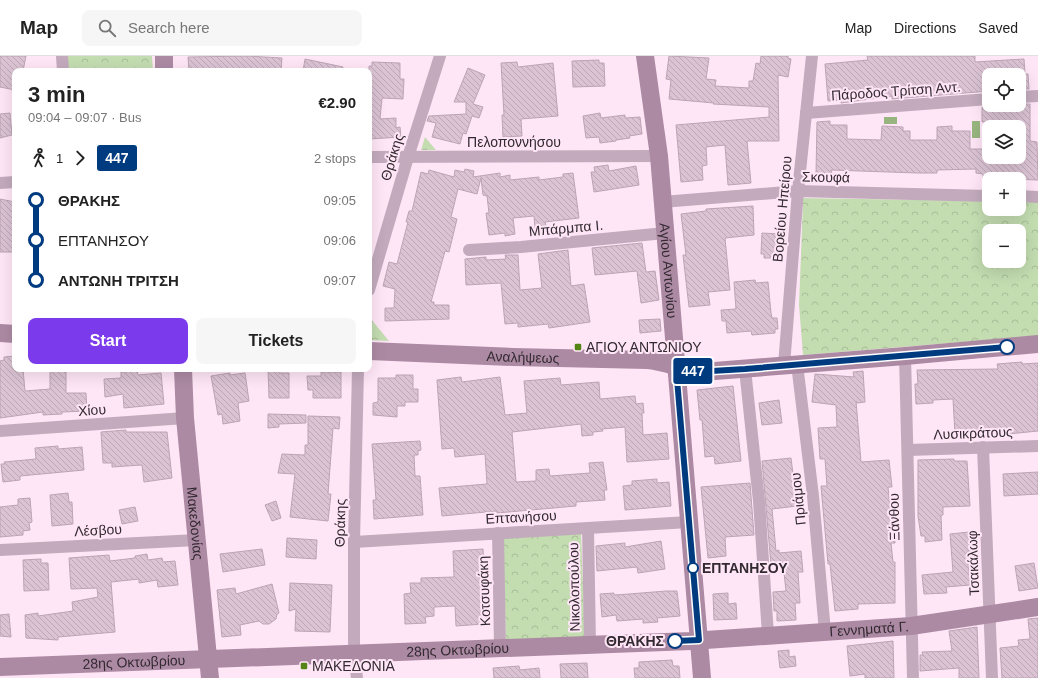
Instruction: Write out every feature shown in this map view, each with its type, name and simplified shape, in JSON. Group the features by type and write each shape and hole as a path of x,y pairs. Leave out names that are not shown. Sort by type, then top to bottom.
{"street":[{"path":"62,56 63,68"},
{"path":"164,56 164,68"},
{"name":"Θράκης","path":"372,280 408,157 440,56"},
{"name":"Αγίου Αντωνίου","path":"645,56 659,156 702,678"},
{"name":"Βορείου Ηπείρου","path":"791,364 798,191 812,56"},
{"path":"1026,97 1038,96"},
{"name":"Πάροδος Τρίτση Αντ.","path":"806,113 982,100"},
{"name":"Πελοποννήσου","path":"372,157 659,156"},
{"path":"0,183 12,182"},
{"name":"Σκουφά","path":"662,202 798,191 982,196"},
{"path":"1026,196 1038,197"},
{"name":"Μπάρμπα Ι.","path":"470,250 665,234"},
{"path":"0,333 12,334"},
{"name":"Αναλήψεως","path":"372,351 513,357 647,360 695,372 1038,344"},
{"name":"Ξάνθου","path":"905,356 913,678"},
{"name":"Πριάμου","path":"791,364 813,496 825,632"},
{"path":"745,369 759,502 768,635"},
{"name":"Μακεδονίας","path":"183,372 185,418 210,678"},
{"name":"Θράκης","path":"357,678 354,654 354,542 358,372"},
{"name":"Χίου","path":"0,431 185,418"},
{"name":"Λυσικράτους","path":"908,450 982,446 1038,446"},
{"name":"Τσακάλωφ","path":"982,446 990,593 989,614 992,678"},
{"name":"Επτανήσου","path":"354,542 689,522"},
{"name":"Νικολοπούλου","path":"588,528 590,644"},
{"name":"Κοτσυφάκη","path":"498,534 500,647"},
{"name":"Λέσβου","path":"0,550 197,540"},
{"name":"Γεννηματά Γ.","path":"699,640 911,626 1038,607"},
{"name":"28ης Οκτωβρίου","path":"0,666 699,640"}],"green space":[{"path":"67,56 152,56 153,68 68,68"},
{"path":"425,137 436,150 421,150"},
{"path":"798,198 982,201 982,216 1026,216 1026,202 1038,202 1038,336 803,355 799,305 803,203"},
{"path":"372,320 389,341 372,340"},
{"path":"581,533 585,638 506,640 503,538"}],"shaded area":[{"path":"884,117 897,117 897,124 884,124"},
{"path":"972,121 980,121 980,138 972,138"}],"building":[{"path":"0,56 26,56 24,68 12,68 12,89 0,87"},
{"path":"247,56 282,58 281,68 189,68 188,57"},
{"path":"669,56 709,58 706,79 716,80 715,86 749,88 749,81 753,81 756,63 760,64 761,56 788,56 788,58 791,59 788,77 778,75 779,141 747,141 751,183 728,185 725,145 706,147 707,165 702,166 703,180 681,182 676,125 769,117 769,107 713,104 714,103 669,99 671,80 666,79"},
{"path":"867,56 975,56 975,62 1024,59 1025,68 982,68 982,92 892,99 892,96 841,103 841,100 828,101 825,64 868,60"},
{"path":"305,59 343,67 343,68 304,68"},
{"path":"599,60 599,63 604,63 605,86 573,87 572,61"},
{"path":"372,62 400,63 400,79 404,79 403,99 382,98 380,119 396,118 396,128 400,127 401,137 372,139 372,68 369,68 369,66 372,66"},
{"path":"517,62 518,67 553,63 558,116 521,119 522,136 503,137 502,115 504,115 501,63"},
{"path":"468,68 485,75 473,104 483,107 479,118 472,116 466,134 463,133 460,144 432,137 436,123 427,121 429,116 466,114 466,102 454,102"},
{"path":"1026,74 1028,74 1029,89 1026,89"},
{"path":"1026,104 1030,104 1030,141 1037,142 1038,180 1026,180 1026,172 982,172 982,174 976,173 976,169 937,170 937,173 831,170 832,174 816,174 817,122 830,121 830,125 847,125 847,139 881,140 882,126 903,127 903,131 910,131 910,140 937,140 937,127 952,126 952,131 970,131 970,149 982,149 982,164 1026,164 1026,120 982,120 982,112 1026,112"},
{"path":"10,113 12,135 0,138 0,114"},
{"path":"600,113 601,118 625,115 625,118 640,117 642,134 629,136 630,138 616,141 600,143 599,137 586,138 583,116"},
{"path":"608,165 609,171 636,166 639,185 594,192 591,172 595,172 594,167"},
{"path":"465,169 474,171 473,177 500,173 500,177 510,175 510,180 539,177 539,180 563,177 563,174 573,173 579,218 545,222 546,226 535,228 534,216 513,218 515,234 505,236 505,233 489,235 486,213 489,213 487,196 483,195 481,178 477,194 458,189 451,217 457,219 449,252 445,251 431,302 434,302 434,305 449,305 449,319 385,321 385,308 394,308 395,289 383,286 389,262 397,264 408,222 406,222 409,211 412,211 421,172 428,174 429,170 454,177 455,170 464,172"},
{"path":"0,199 12,201 12,252 0,252"},
{"path":"753,206 754,235 725,238 730,290 708,292 710,305 689,307 683,255 686,255 681,214 706,211 706,209"},
{"path":"762,233 780,234 779,252 775,252 774,258 764,258 764,254 761,254"},
{"path":"642,243 646,272 655,271 659,300 641,303 637,271 595,275 592,248"},
{"path":"568,250 571,286 584,284 590,322 549,328 548,324 518,327 518,323 505,324 501,283 466,285 465,259 486,257 486,260 506,259 505,255 518,255 520,290 542,288 538,254"},
{"path":"755,280 756,283 768,282 772,318 777,318 778,329 775,329 775,333 752,335 751,331 727,333 726,321 722,321 721,310 736,309 734,282"},
{"path":"660,319 661,331 640,333 639,320"},
{"path":"12,356 12,372 23,372 25,391 50,389 50,372 66,372 66,393 86,393 87,411 62,412 62,414 43,415 43,412 0,418 0,361 4,360 4,357"},
{"path":"1022,362 1022,364 1038,363 1038,431 1008,434 1008,432 955,434 953,399 933,400 933,403 916,404 915,384 918,384 917,370 998,369 997,364"},
{"path":"863,371 865,402 857,403 856,401 861,462 889,460 892,487 888,487 890,507 893,506 894,519 895,543 891,543 893,562 895,562 895,603 858,604 858,609 835,611 830,564 828,564 821,486 827,486 825,459 820,459 818,428 837,427 836,405 812,402 815,374 854,377 853,372"},
{"path":"121,372 137,372 138,375 161,373 164,404 124,408 123,394 105,397 104,379 121,378"},
{"path":"268,372 289,373 289,398 269,398"},
{"path":"321,372 341,372 341,398 313,398 313,390 308,390 307,376 321,376"},
{"path":"230,373 230,375 245,373 249,401 238,403 240,421 223,424 222,414 218,415 211,376"},
{"path":"396,375 413,375 413,389 418,389 418,402 405,402 405,406 397,406 397,417 373,415 373,403 378,402 378,378 396,378"},
{"path":"461,377 462,382 500,377 505,415 527,413 524,381 560,378 561,385 599,382 600,399 635,396 636,404 643,403 643,435 667,433 669,459 627,462 625,427 602,429 603,431 593,432 593,435 582,436 581,424 512,432 516,482 536,481 536,470 549,469 550,476 590,473 589,463 603,462 607,490 604,490 605,500 576,502 576,506 442,516 439,488 487,484 485,454 455,457 454,448 442,449 437,380"},
{"path":"733,386 741,461 715,464 714,456 705,457 702,420 700,420 697,390"},
{"path":"779,400 782,423 762,425 759,403"},
{"path":"268,414 306,415 306,423 279,424 279,427 268,428"},
{"path":"308,416 340,417 339,429 333,428 328,494 331,494 328,521 290,517 295,474 278,473 282,454 305,455 305,445 308,445"},
{"path":"126,430 126,432 167,432 172,478 144,482 142,465 112,467 112,463 103,463 101,432"},
{"path":"420,441 421,450 418,451 418,455 414,455 415,476 420,476 423,515 374,519 373,500 376,500 372,444"},
{"path":"58,446 58,449 82,447 84,470 20,476 20,480 3,482 1,464 5,464 4,462 36,459 35,448"},
{"path":"791,458 797,506 772,509 776,551 779,550 779,553 801,551 803,572 798,572 800,603 795,603 796,620 777,621 777,611 774,611 773,592 786,591 783,564 771,565 762,461"},
{"path":"954,459 954,461 967,461 970,506 943,507 943,515 941,515 942,540 925,542 925,536 921,536 918,516 918,460"},
{"path":"1038,472 1038,494 1004,496 1003,474"},
{"path":"657,479 657,483 669,482 671,506 625,510 623,486 632,485 632,481"},
{"path":"750,483 754,535 725,537 726,556 708,558 701,487"},
{"path":"68,493 69,502 72,502 73,524 52,526 50,495"},
{"path":"30,498 32,522 29,523 30,530 23,531 23,535 0,537 0,507 18,505 18,499"},
{"path":"276,501 281,518 272,521 265,505"},
{"path":"135,507 138,521 122,524 119,510"},
{"path":"969,532 971,552 967,552 970,585 946,587 947,593 924,594 922,575 953,572 950,534"},
{"path":"287,538 317,540 316,559 286,557"},
{"path":"661,541 665,569 638,573 637,567 597,571 596,546 625,543 625,547"},
{"path":"262,549 265,565 223,572 220,554"},
{"path":"483,549 485,586 488,585 490,610 482,611 483,624 456,626 455,606 434,607 434,616 425,617 426,623 405,624 404,594 411,593 410,583 421,583 421,578 454,577 453,551"},
{"path":"147,554 148,560 162,558 163,562 175,561 178,585 158,587 157,580 139,583 139,579 111,582 115,632 58,637 58,640 26,638 25,615 38,613 38,616 73,611 72,602 98,597 97,588 71,589 69,558 109,555 110,561 135,558 135,556"},
{"path":"41,559 41,563 48,563 49,590 24,591 23,560"},
{"path":"1034,563 1038,588 1019,591 1015,566"},
{"path":"290,583 332,585 330,632 295,631 296,609 289,611"},
{"path":"272,584 279,613 277,614 276,619 269,624 263,624 259,621 240,625 241,635 222,637 217,590 235,588 236,594"},
{"path":"677,591 680,616 657,618 658,622 643,623 643,619 617,621 616,615 602,617 600,594 614,593 614,595"},
{"path":"728,593 728,604 736,603 737,619 714,620 713,594"},
{"path":"9,614 11,637 0,636 0,615"},
{"path":"1038,618 1038,678 1002,678 1000,648 1019,646 1018,640 1030,639 1028,619"},
{"path":"977,627 979,678 959,678 959,668 920,671 920,655 923,655 922,652 952,651 949,631"},
{"path":"893,641 894,678 865,678 865,674 850,676 847,646"},
{"path":"789,650 789,657 795,656 796,666 780,668 778,651"},
{"path":"672,660 673,666 679,666 680,678 635,678 634,668 639,668 639,662"},
{"path":"587,663 588,678 561,678 560,664"},
{"path":"519,666 520,670 539,668 540,678 494,678 493,668"}],"bus line":[{"name":"447","path":"675,641 699,640 676,367 695,372 702,372 1007,347"}],"place":[{"name":"ΑΓΙΟΥ ΑΝΤΩΝΙΟΥ","path":"578,347"},
{"name":"ΕΠΤΑΝΗΣΟΥ","path":"693,568"},
{"name":"ΘΡΑΚΗΣ","path":"675,641"},
{"name":"ΜΑΚΕΔΟΝΙΑ","path":"304,666"}]}
